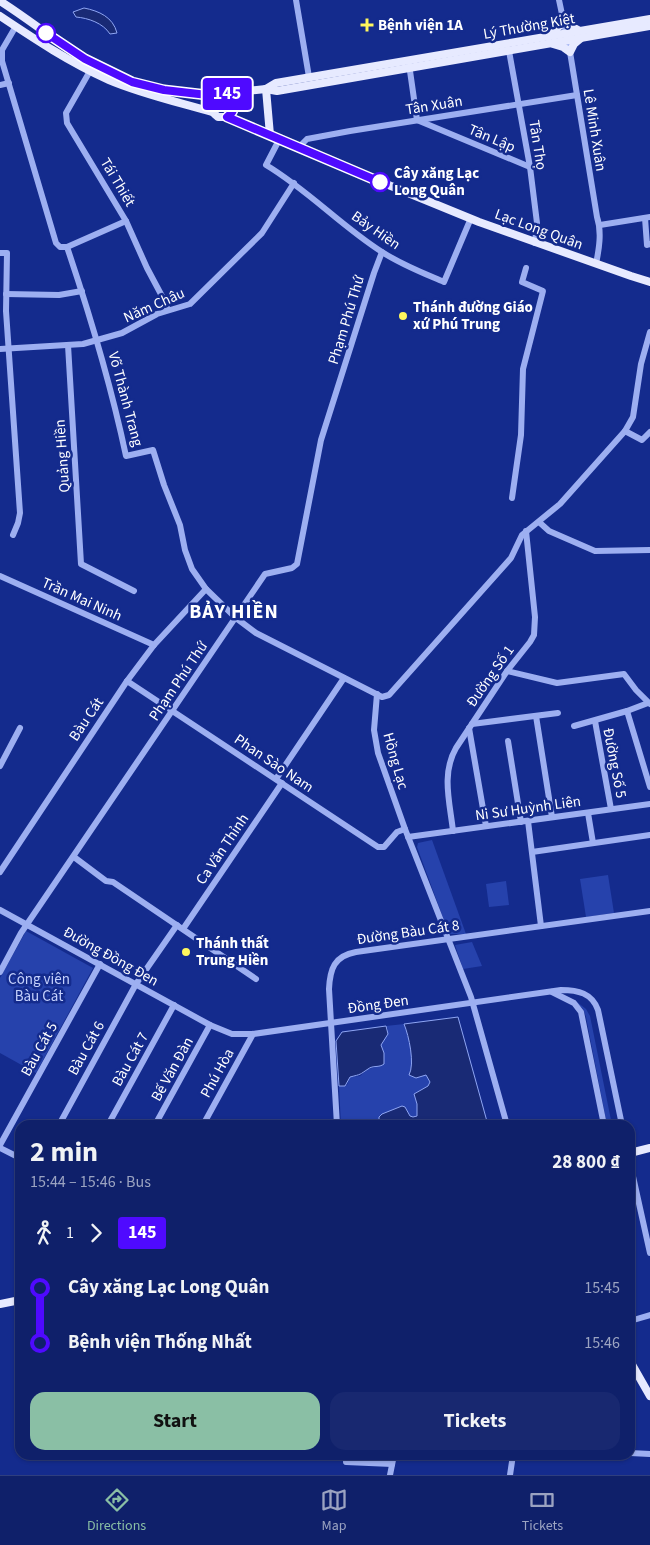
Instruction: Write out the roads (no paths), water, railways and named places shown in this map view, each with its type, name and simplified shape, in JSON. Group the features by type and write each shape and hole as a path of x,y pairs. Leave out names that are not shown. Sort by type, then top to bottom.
{"main road":[{"path":"0,16 44,46 90,71 130,88 212,112 218,117 227,117 235,106 233,100 226,94 216,96 164,90 132,82 76,53 2,2"},
{"name":"Lý Thường Kiệt","path":"580,35 650,19"},
{"path":"563,22 580,35 570,52 551,40 563,22"},
{"name":"Lý Thường Kiệt","path":"226,94 266,89 277,91 409,64 567,37 650,26"},
{"name":"Lý Thường Kiệt","path":"266,89 276,83 309,77 509,51 551,40"},
{"path":"266,89 270,135"},
{"path":"212,112 211,105 216,96"},
{"name":"Lạc Long Quân","path":"227,117 298,148 535,243 650,282"},
{"path":"635,1152 650,1148"},
{"path":"0,1304 15,1301"},
{"path":"635,1370 650,1396"}],"street":[{"path":"296,0 309,77"},
{"name":"Lê Minh Xuân","path":"559,0 570,52 597,217 600,225 596,264"},
{"name":"Võ Thành Trang","path":"16,26 1,53 2,61 56,243 60,247 67,246 82,291 112,393 126,456 153,450 164,485 180,525 185,550 192,569 206,589 236,618 265,638 377,694"},
{"name":"Tân Thọ","path":"509,51 530,167 537,223 535,243"},
{"path":"409,64 418,120"},
{"name":"Tái Thiết","path":"90,71 66,113 66,120 126,221 168,310"},
{"path":"0,85 9,83"},
{"name":"Tân Xuân","path":"298,148 306,139 577,96"},
{"name":"Tân Lập","path":"418,120 530,167"},
{"name":"Bảy Hiền","path":"279,140 266,165 294,183 382,252 412,269 444,282 471,218"},
{"name":"Năm Châu","path":"0,349 68,345 97,340 122,333 168,310 186,306 194,301 259,236 294,183"},
{"path":"600,225 647,217 647,245 650,244"},
{"path":"67,246 126,221"},
{"name":"Phạm Phú Thứ","path":"0,972 21,933 265,574 292,568 298,562 322,440 382,252"},
{"path":"0,253 7,253 6,294 20,513 13,534"},
{"path":"512,498 521,435 523,369 543,291 522,282 526,268"},
{"path":"6,294 59,295 82,291"},
{"path":"377,694 384,697 389,695 510,559 519,540 526,531 560,504 625,431 632,417 641,364 650,332"},
{"name":"Quảng Hiền","path":"68,345 81,564 134,591"},
{"path":"625,431 642,440 650,432"},
{"path":"538,522 549,531 595,552 650,550"},
{"name":"Đường Số 1","path":"453,831 447,783 448,768 454,751 507,671 530,642 535,630 526,531"},
{"name":"Trần Mai Ninh","path":"0,576 154,645"},
{"name":"Bàu Cát","path":"0,872 127,680 154,645 206,589"},
{"path":"507,671 557,683 624,674 649,704 574,726"},
{"name":"Ca Văn Thỉnh","path":"136,984 180,927 279,781 344,678"},
{"name":"Phan Sào Nam","path":"127,680 378,847 384,847 398,832 405,828"},
{"name":"Hồng Lạc","path":"377,694 374,721 376,742 383,767 408,837 473,1003 506,1120"},
{"path":"627,711 650,788"},
{"path":"486,826 471,726 558,713"},
{"path":"536,716 552,817"},
{"name":"Đường Số 5","path":"595,721 611,809"},
{"path":"0,766 20,728"},
{"path":"508,741 532,852 541,926"},
{"name":"Ni Sư Huỳnh Liên","path":"408,837 650,804"},
{"path":"588,812 593,843"},
{"path":"532,852 650,835"},
{"path":"74,857 106,881 113,882 256,979"},
{"name":"Đường Đồng Đen","path":"0,910 210,1024"},
{"name":"Đường Bàu Cát 8","path":"337,1120 329,981 334,966 340,958 353,952 650,911"},
{"name":"Bàu Cát 5","path":"0,1147 100,964"},
{"name":"Bàu Cát 6","path":"62,1120 136,984"},
{"name":"Đồng Đen","path":"210,1024 232,1034 254,1034 551,992 569,990 580,992 587,995 595,1003 621,1120"},
{"path":"551,992 574,1003 582,1014 603,1120"},
{"name":"Bàu Cát 7","path":"111,1120 174,1004"},
{"name":"Bế Văn Đàn","path":"158,1120 210,1024"},
{"name":"Phú Hòa","path":"206,1120 254,1034"},
{"path":"0,1147 15,1155"},
{"path":"635,1186 650,1253"},
{"path":"635,1320 650,1315"},
{"path":"635,1453 650,1454"},
{"path":"390,1475 393,1460"},
{"path":"510,1475 512,1460"},
{"path":"346,1462 392,1464"}],"place":[{"name":"Bệnh viện 1A","path":"367,25"},
{"name":"Cây xăng Lạc Long Quân","path":"380,182"},
{"name":"Thánh đường Giáo xứ Phú Trung","path":"403,316"},
{"name":"Thánh thất Trung Hiền","path":"186,952"}],"district":[{"name":"BẢY HIỀN","path":"234,611"}],"park label":[{"name":"Công viên Bàu Cát","path":"39,988"}]}
